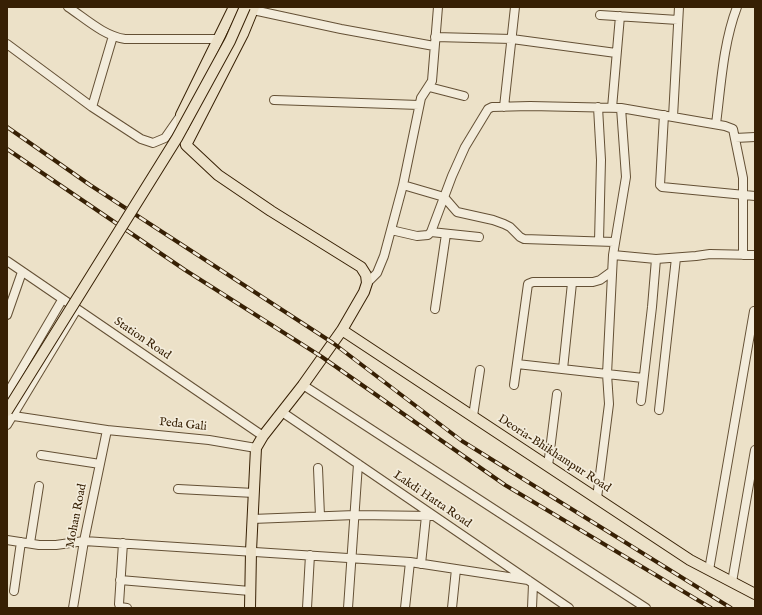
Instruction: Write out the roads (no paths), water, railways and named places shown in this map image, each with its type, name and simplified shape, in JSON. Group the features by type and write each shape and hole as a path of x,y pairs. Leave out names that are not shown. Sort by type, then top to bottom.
{"main road":[{"path":"234,7 181,115 186,145 218,175 270,211 361,267 366,275 367,283 364,292 342,330 303,385 263,436 256,448 252,519 250,608"},
{"path":"186,145 243,34 251,8"},
{"path":"9,414 180,132 230,41 251,8"},
{"name":"Deoria-Bhikhampur Road","path":"342,330 690,560 755,594"}],"street":[{"path":"68,7 113,36 126,39 218,40"},
{"path":"367,283 380,266 403,185 423,94 432,81 438,7"},
{"path":"504,107 515,7"},
{"path":"673,117 679,7"},
{"path":"716,124 723,66 733,18 737,7"},
{"path":"251,8 341,30 434,46"},
{"path":"600,15 678,20"},
{"path":"612,108 620,16"},
{"path":"92,107 113,36"},
{"path":"435,37 512,39 616,53"},
{"path":"7,44 92,107 141,139 153,143 165,138 181,115"},
{"path":"429,87 464,96"},
{"path":"274,100 420,105"},
{"path":"391,230 417,236 428,235 431,232 452,176 465,147 485,112 492,107 530,106 621,108 716,124 733,129 744,178 743,256"},
{"path":"598,107 601,160 599,241"},
{"path":"597,498 609,404 607,374 611,272 614,242 626,177 621,108"},
{"path":"664,115 660,185 662,187 755,196"},
{"path":"736,138 755,138"},
{"path":"403,185 444,197 458,212 504,224 524,239 614,242"},
{"path":"431,232 479,238"},
{"path":"435,310 446,234"},
{"path":"613,255 656,259 710,254 743,256 755,255"},
{"path":"658,410 676,258"},
{"path":"641,401 656,259"},
{"name":"Station Road","path":"7,261 263,436"},
{"path":"7,315 22,272"},
{"path":"514,385 528,284 533,282 593,282 600,280 611,272"},
{"path":"563,369 572,283"},
{"path":"7,394 62,300"},
{"path":"7,425 9,414 77,310"},
{"path":"709,570 754,311"},
{"path":"516,364 643,378"},
{"path":"472,416 480,370"},
{"path":"303,385 646,608"},
{"path":"548,466 557,394"},
{"name":"Lakdi Hatta Road","path":"282,412 430,516 569,608"},
{"name":"Peda Gali","path":"9,414 107,430 209,440 256,448"},
{"name":"Mohan Road","path":"73,608 84,541 107,430"},
{"path":"732,582 755,450"},
{"path":"41,455 100,464"},
{"path":"348,608 353,558 358,464"},
{"path":"318,468 320,516"},
{"path":"30,543 38,486"},
{"path":"178,489 254,493"},
{"path":"252,519 355,515 430,516 421,564"},
{"path":"7,540 56,545 84,541 410,562 531,582 532,608"},
{"path":"14,591 21,542"},
{"path":"123,544 119,604 120,607 127,608"},
{"path":"307,608 310,555"},
{"path":"405,608 410,562"},
{"path":"452,608 456,569"},
{"path":"120,580 250,591"}],"railway":[{"path":"7,127 90,185 333,343 462,441 731,608"},
{"path":"7,149 185,270 322,357 505,485 711,608"}]}
